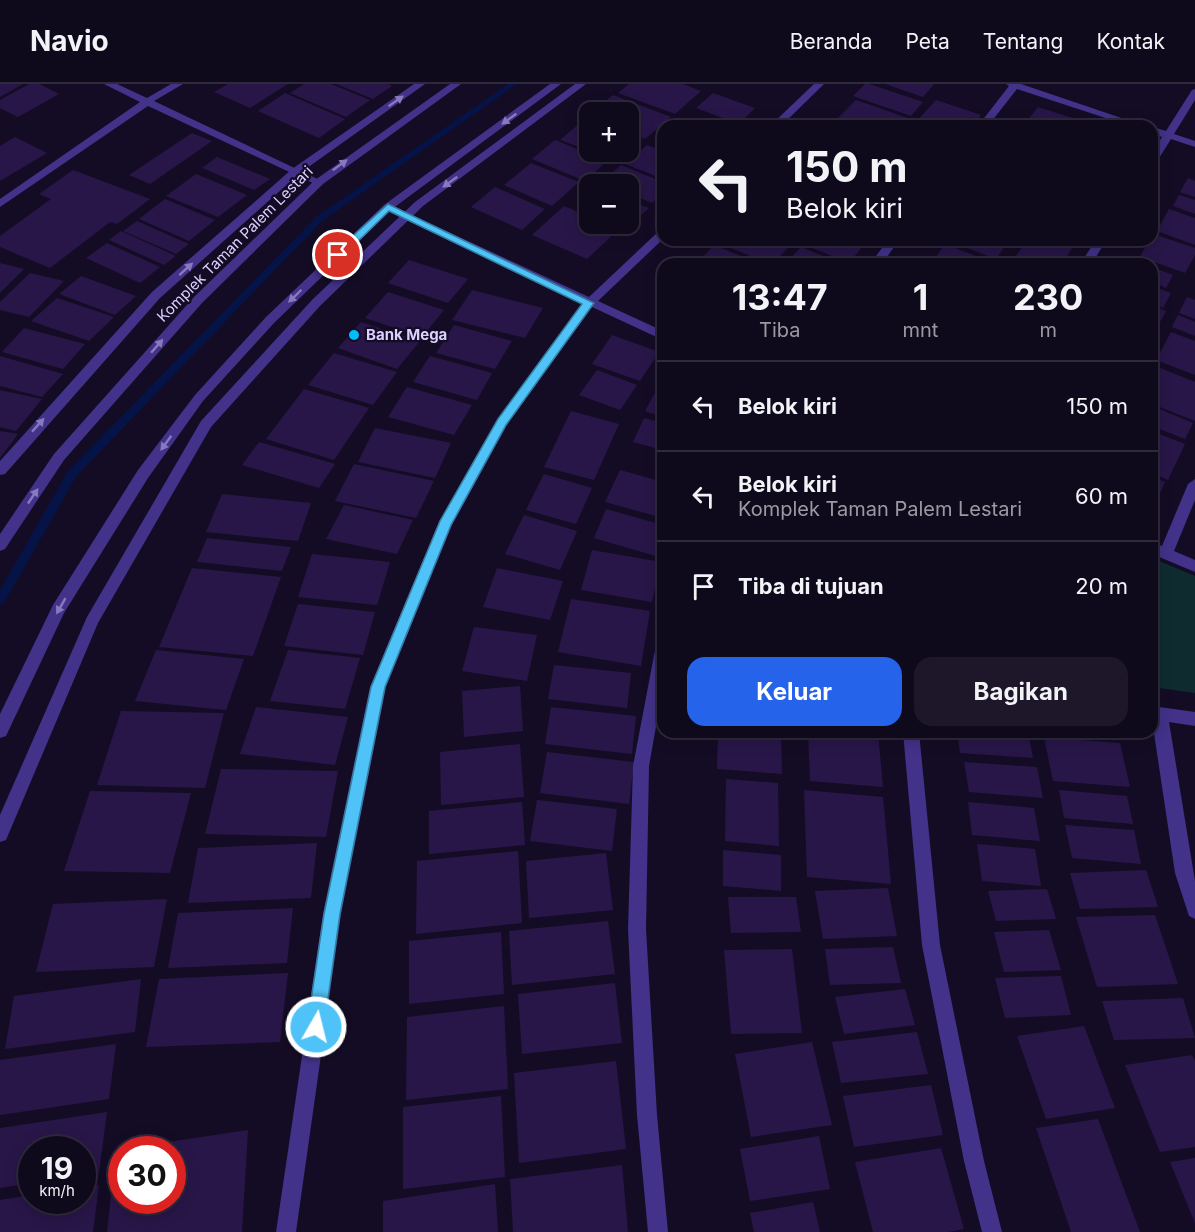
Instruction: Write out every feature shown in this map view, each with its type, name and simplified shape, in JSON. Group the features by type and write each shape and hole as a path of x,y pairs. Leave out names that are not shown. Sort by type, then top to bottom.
{"street":[{"path":"109,84 319,182"},
{"path":"0,204 148,101 178,84"},
{"path":"0,470 156,296 296,171 420,84"},
{"name":"Komplek Taman Palem Lestari","path":"0,545 67,448 198,300 319,182 456,84"},
{"path":"0,731 58,609 143,474 199,398 270,320 388,207 556,84"},
{"path":"0,834 92,621 206,424 316,303 419,204 581,84"},
{"path":"781,120 819,84"},
{"path":"987,120 1013,85 1121,120"},
{"path":"1158,151 1195,92"},
{"path":"1158,132 1195,144"},
{"path":"388,207 657,333"},
{"path":"286,1232 332,914 378,687 445,524 502,422 589,303 657,239"},
{"path":"1166,554 1195,484"},
{"path":"1158,551 1195,566"},
{"path":"657,678 641,766 637,929 647,1115 657,1232"},
{"path":"1158,714 1195,719"},
{"path":"1158,725 1184,873 1195,910"},
{"path":"912,738 931,945 974,1161 992,1232"}],"green space":[{"path":"1158,561 1195,576 1195,693 1158,688"}],"building":[{"path":"0,84 23,84 0,97"},
{"path":"29,84 39,84 59,94 18,117 0,108 0,100"},
{"path":"228,84 288,84 250,108 214,92"},
{"path":"304,84 331,84 370,100 346,117 290,93"},
{"path":"336,84 388,84 392,86 373,99"},
{"path":"629,84 683,84 701,91 675,114 618,93"},
{"path":"865,84 923,102 911,116 853,96"},
{"path":"885,84 934,84 923,97"},
{"path":"285,93 345,119 319,138 258,111"},
{"path":"713,93 755,108 743,120 728,120 696,108"},
{"path":"613,95 631,102 604,102"},
{"path":"856,100 908,118 906,120 844,120 838,118"},
{"path":"936,100 981,115 977,120 918,120"},
{"path":"639,105 671,117 667,120 657,120 657,129 645,139 639,137"},
{"path":"1038,107 1079,120 1028,120"},
{"path":"579,124 579,147 560,140"},
{"path":"192,133 212,141 150,184 129,175"},
{"path":"15,137 47,153 0,181 0,146"},
{"path":"555,140 579,150 579,162 606,162 593,174 579,174 579,179 532,159"},
{"path":"647,145 657,149 657,177 625,164 639,162 639,152"},
{"path":"217,157 270,179 254,190 202,168"},
{"path":"531,163 579,182 552,206 504,185"},
{"path":"621,165 657,180 657,198 652,203 639,198 639,174 611,174"},
{"path":"73,170 150,199 117,224 110,222 50,268 0,247 0,236 51,199 39,194"},
{"path":"196,174 247,195 218,217 166,196"},
{"path":"1188,178 1195,181 1195,197 1180,192"},
{"path":"495,187 545,209 522,230 471,207"},
{"path":"1179,195 1195,200 1195,214 1173,206"},
{"path":"165,199 215,220 189,241 139,219"},
{"path":"639,204 649,208 639,217"},
{"path":"564,206 579,212 579,234 614,234 587,259 532,235"},
{"path":"1169,209 1195,218 1195,245 1158,231"},
{"path":"137,221 189,244 176,254 123,231"},
{"path":"121,231 176,256 164,265 109,240"},
{"path":"1158,236 1195,248 1195,255 1185,273 1158,263 1158,258 1140,257 1146,246 1158,246"},
{"path":"107,243 160,267 140,283 86,258"},
{"path":"713,246 716,246 746,258 702,258"},
{"path":"726,246 789,246 778,258 755,258"},
{"path":"807,246 862,247 853,258 837,258"},
{"path":"944,246 950,246 981,258 935,258"},
{"path":"962,246 1005,246 997,258"},
{"path":"1023,246 1073,246 1066,258 1014,258"},
{"path":"801,247 828,258 791,258"},
{"path":"409,260 468,279 448,303 388,283"},
{"path":"0,263 24,269 0,293"},
{"path":"1158,269 1173,275 1166,288 1158,285"},
{"path":"30,273 64,281 29,317 0,310 0,302"},
{"path":"81,276 136,296 115,315 59,294"},
{"path":"1158,288 1171,293 1163,308 1158,306"},
{"path":"472,290 543,308 525,338 452,320"},
{"path":"388,292 444,310 422,337 365,318"},
{"path":"1187,297 1195,300 1195,319 1179,313"},
{"path":"57,298 114,317 89,341 31,321"},
{"path":"1158,308 1166,311 1158,324"},
{"path":"1178,315 1195,322 1195,336 1172,327"},
{"path":"361,322 420,341 397,369 338,348"},
{"path":"454,325 512,341 495,369 436,353"},
{"path":"24,328 85,344 63,369 2,352"},
{"path":"1171,332 1195,341 1195,375 1158,361 1158,356"},
{"path":"612,335 657,351 657,355 640,381 592,364"},
{"path":"334,353 397,372 373,405 308,385"},
{"path":"0,356 63,374 42,397 0,386"},
{"path":"430,356 492,373 477,400 413,382"},
{"path":"1158,367 1195,382 1195,421 1158,406"},
{"path":"597,370 637,385 620,410 579,395"},
{"path":"407,387 472,405 454,435 388,417"},
{"path":"304,389 369,408 334,460 266,439"},
{"path":"657,389 657,415 645,411"},
{"path":"0,390 42,399 16,431 0,427"},
{"path":"1158,408 1193,423 1185,439 1158,428"},
{"path":"571,411 619,424 594,480 544,467"},
{"path":"644,418 657,421 657,448 633,442"},
{"path":"375,428 451,443 435,478 358,462"},
{"path":"0,431 18,434 0,458"},
{"path":"1158,433 1185,444 1168,480 1158,476"},
{"path":"259,442 335,464 319,488 242,465"},
{"path":"354,464 434,481 416,518 335,501"},
{"path":"620,470 657,480 657,516 605,502"},
{"path":"544,474 592,488 576,524 526,510"},
{"path":"1158,479 1165,482 1158,498"},
{"path":"222,494 311,503 298,541 206,532"},
{"path":"344,505 413,520 397,554 326,539"},
{"path":"606,509 657,523 657,556 594,538"},
{"path":"524,515 577,531 560,570 505,554"},
{"path":"207,538 291,547 282,571 197,562"},
{"path":"592,550 657,561 657,580 652,602 581,590"},
{"path":"312,554 390,562 377,605 298,597"},
{"path":"192,568 281,577 253,656 159,647"},
{"path":"497,568 563,581 550,620 483,607"},
{"path":"571,599 650,611 641,666 558,652"},
{"path":"298,604 375,612 363,655 284,646"},
{"path":"474,627 537,635 527,681 462,671"},
{"path":"156,650 244,659 226,710 135,701"},
{"path":"288,650 360,658 345,709 270,701"},
{"path":"554,665 631,673 627,708 548,699"},
{"path":"520,686 523,731 464,737 462,691"},
{"path":"256,707 348,717 335,765 240,754"},
{"path":"551,707 636,716 632,754 545,744"},
{"path":"121,711 224,713 205,788 97,785"},
{"path":"718,738 781,738 782,774 717,769"},
{"path":"808,738 879,738 883,787 810,781"},
{"path":"958,738 1029,738 1033,758 960,753"},
{"path":"1044,738 1120,743 1130,787 1053,781"},
{"path":"520,744 524,797 441,805 440,752"},
{"path":"547,752 634,762 629,804 540,793"},
{"path":"964,762 1037,767 1043,798 969,792"},
{"path":"221,769 338,771 326,837 205,834"},
{"path":"726,779 778,783 779,846 725,841"},
{"path":"804,790 883,797 891,884 807,877"},
{"path":"1059,790 1127,796 1133,824 1064,818"},
{"path":"90,791 191,793 170,873 64,871"},
{"path":"537,800 617,809 612,851 530,841"},
{"path":"522,802 525,845 429,854 429,811"},
{"path":"968,802 1034,808 1040,841 972,835"},
{"path":"1065,825 1134,830 1141,864 1072,858"},
{"path":"317,843 311,898 188,903 198,848"},
{"path":"977,844 1035,849 1041,886 982,881"},
{"path":"723,850 781,855 781,891 723,886"},
{"path":"518,851 522,923 416,934 417,861"},
{"path":"606,853 613,910 529,918 526,861"},
{"path":"1146,870 1158,907 1080,909 1070,873"},
{"path":"888,888 897,936 823,939 815,891"},
{"path":"1047,889 1056,919 996,921 988,891"},
{"path":"728,897 796,897 801,932 731,933"},
{"path":"167,899 154,967 36,972 53,904"},
{"path":"293,908 287,963 168,968 178,913"},
{"path":"1155,915 1178,984 1097,987 1076,917"},
{"path":"608,921 615,974 512,985 509,931"},
{"path":"1049,930 1061,970 1004,972 994,932"},
{"path":"501,932 504,994 409,1004 409,941"},
{"path":"893,947 901,983 830,985 825,949"},
{"path":"792,949 802,1033 731,1034 724,950"},
{"path":"288,973 280,1042 146,1047 159,979"},
{"path":"1061,976 1071,1015 1005,1018 995,978"},
{"path":"141,979 135,1032 5,1049 14,996"},
{"path":"615,983 622,1043 522,1054 518,994"},
{"path":"905,989 915,1025 844,1034 835,997"},
{"path":"1183,998 1195,1038 1114,1040 1102,1001"},
{"path":"504,1006 508,1089 406,1100 407,1017"},
{"path":"1084,1026 1115,1108 1046,1119 1017,1036"},
{"path":"917,1032 928,1074 841,1083 832,1042"},
{"path":"812,1042 832,1125 751,1137 735,1054"},
{"path":"116,1044 109,1099 0,1115 0,1060"},
{"path":"1192,1055 1195,1061 1195,1147 1160,1152 1125,1065"},
{"path":"616,1061 626,1149 519,1163 514,1073"},
{"path":"931,1085 943,1135 854,1147 843,1096"},
{"path":"501,1096 505,1177 403,1189 403,1107"},
{"path":"107,1112 99,1173 96,1173 96,1136 18,1136 18,1185 0,1188 0,1128"},
{"path":"1098,1119 1140,1232 1071,1232 1036,1128"},
{"path":"248,1130 242,1232 107,1232 109,1214 186,1214 186,1139"},
{"path":"819,1136 830,1189 750,1201 740,1149"},
{"path":"941,1148 964,1229 948,1232 873,1232 855,1162"},
{"path":"1195,1158 1195,1223 1170,1162"},
{"path":"622,1165 628,1232 513,1232 510,1179"},
{"path":"495,1184 498,1232 383,1232 383,1201"},
{"path":"96,1185 99,1185 96,1208"},
{"path":"18,1197 18,1214 95,1214 93,1232 0,1232 0,1200"},
{"path":"813,1202 820,1232 754,1232 750,1213"}],"waterway":[{"path":"0,600 72,474 319,219 513,84"}],"place":[{"name":"Bank Mega","path":"354,335"}],"route":[{"path":"316,1027 332,914 378,687 445,524 502,422 589,303 388,207 338,255"}]}
